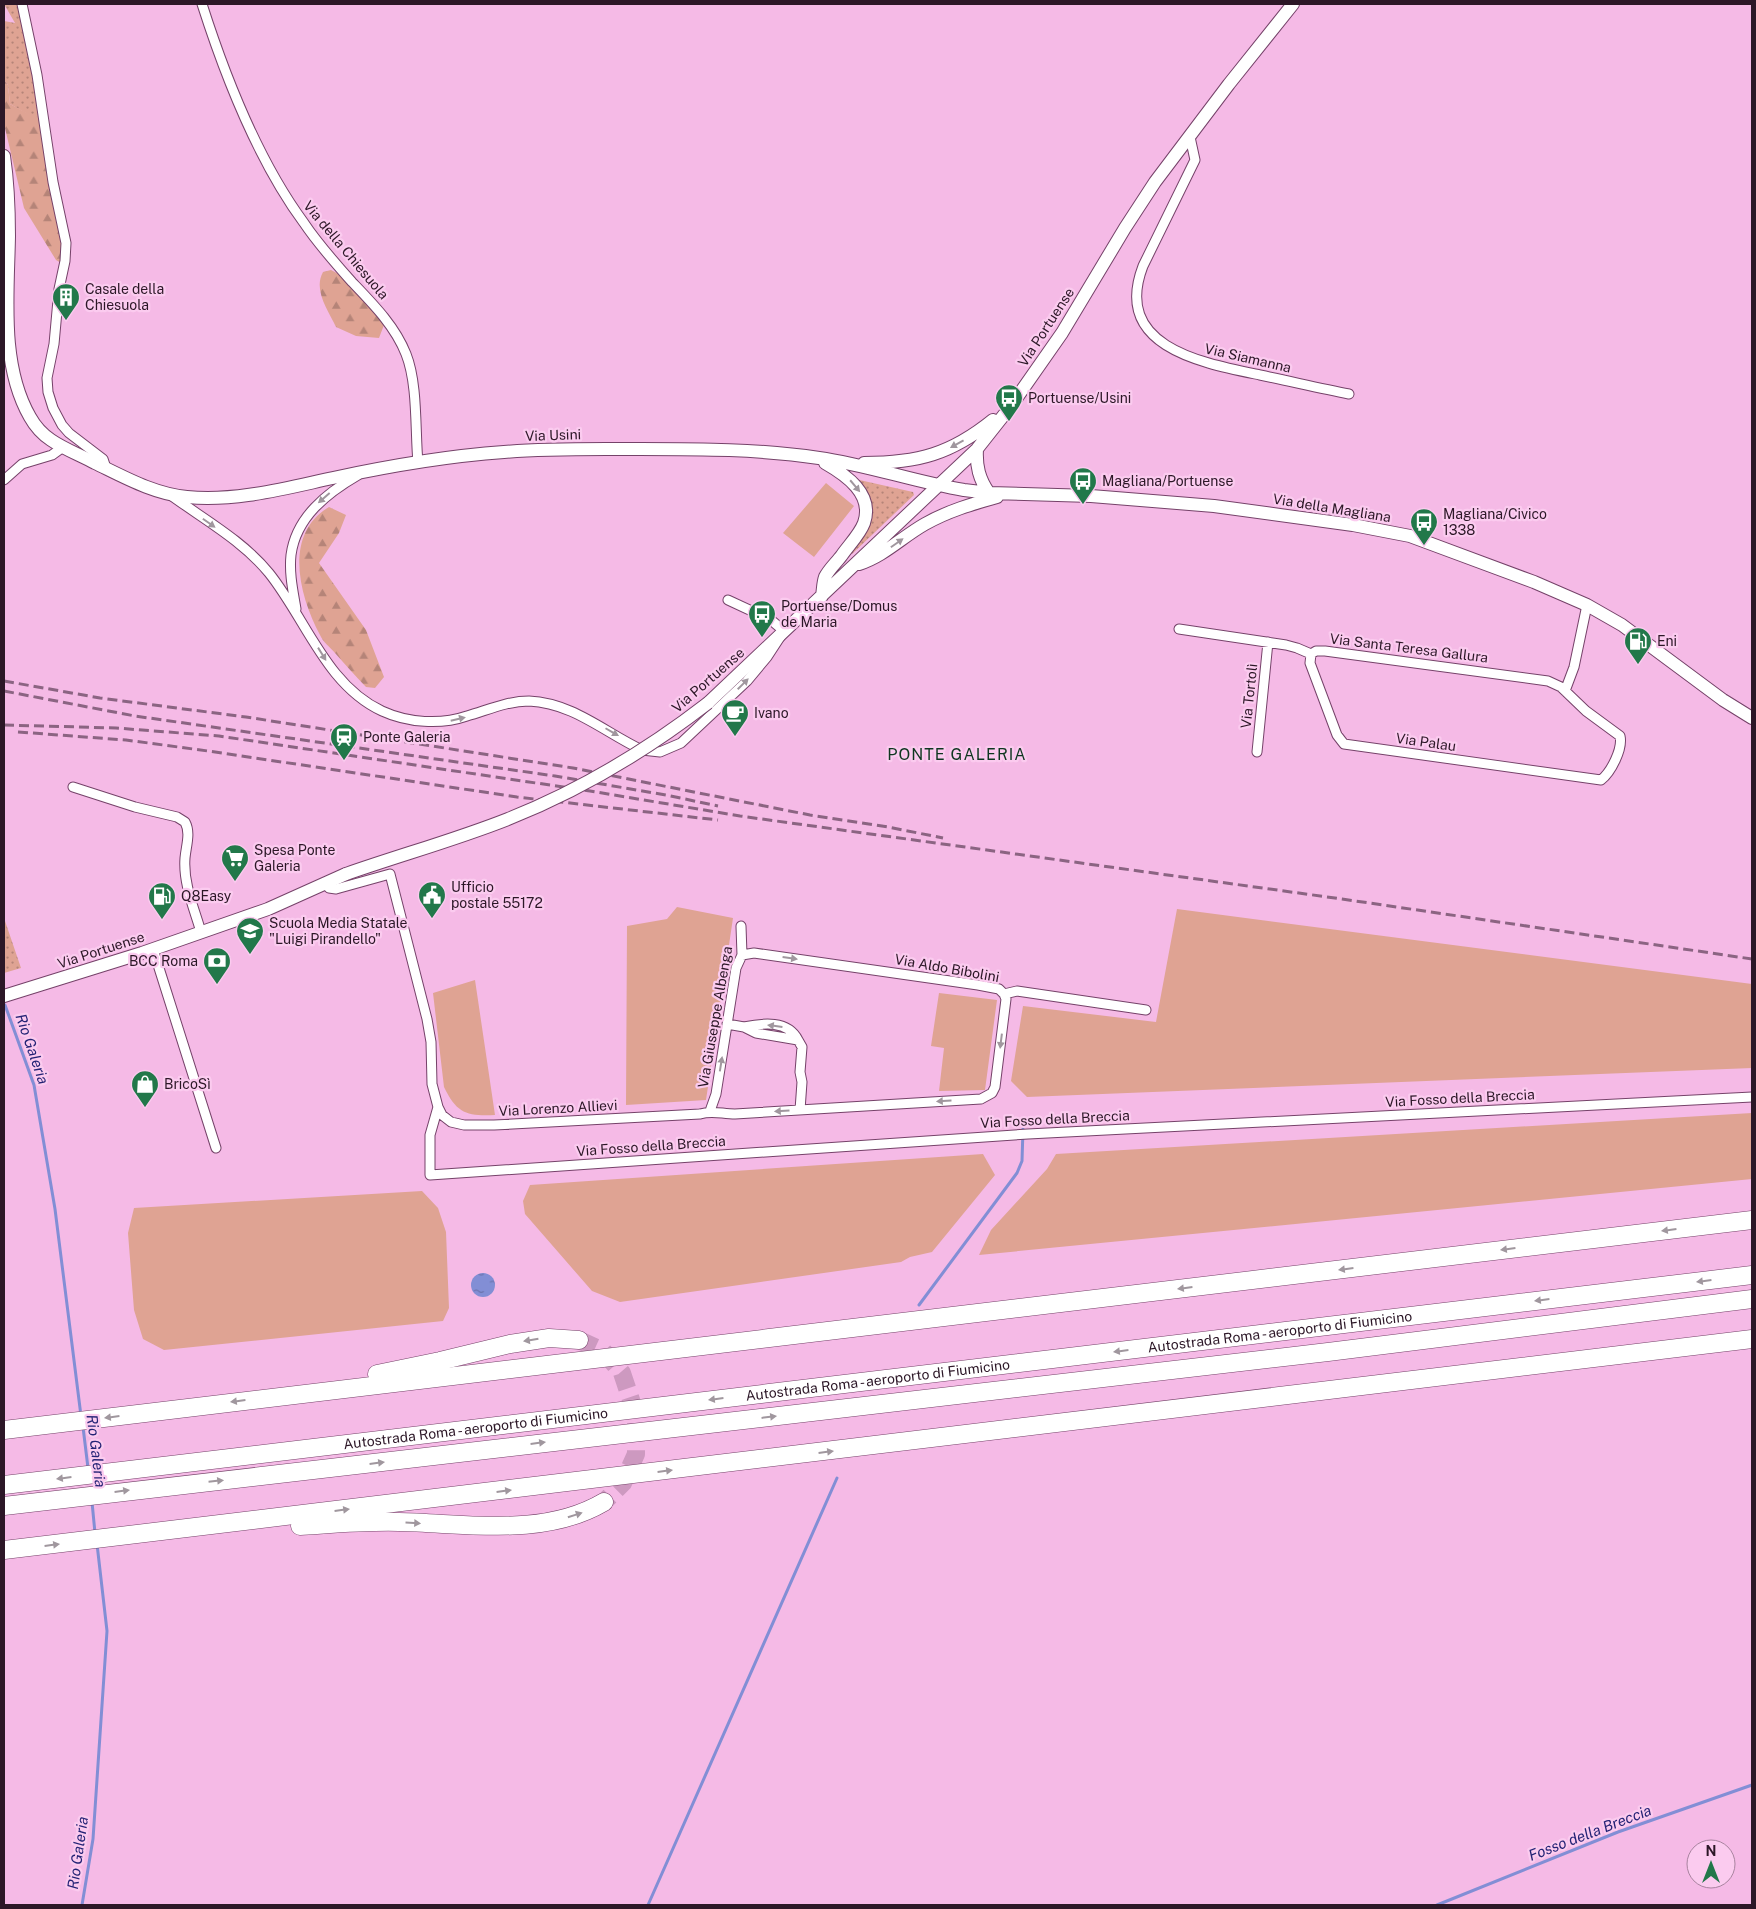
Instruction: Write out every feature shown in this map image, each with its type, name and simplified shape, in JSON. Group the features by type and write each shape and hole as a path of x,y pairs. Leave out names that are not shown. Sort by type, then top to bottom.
{"highway":[{"path":"4,1430 1752,1220"},
{"name":"Autostrada Roma - aeroporto di Fiumicino","path":"4,1485 1752,1275"},
{"name":"Autostrada Roma - aeroporto di Fiumicino","path":"4,1506 1328,1352 1752,1299"},
{"path":"287,1395 304,1386 440,1361 510,1344 549,1338 579,1340"},
{"path":"4,1550 1752,1339"},
{"path":"172,1530 398,1522 468,1526 519,1525 568,1518 590,1510 604,1502"}],"main road":[{"name":"Via Portuense","path":"4,996 153,949 282,904 346,874 465,835 554,799 645,749 708,703 977,449 1011,406 1062,333 1150,190 1229,84 1293,4"},
{"name":"Via Usini","path":"4,156 9,195 7,329 12,373 22,403 32,421 43,433 63,447 135,482 169,495 204,498 231,497 418,463 482,454 562,449 732,449 816,458 939,486 1008,494"},
{"path":"844,463 890,462 937,454 978,432 1011,406"},
{"path":"977,449 976,460 979,475 989,493"},
{"path":"816,458 841,472 853,482 862,494 866,513 864,523 859,532 825,577 822,596"},
{"path":"854,566 874,559 924,524 965,505 1008,494"},
{"name":"Via della Magliana","path":"1008,494 1091,496 1199,504 1385,530 1433,544 1534,582 1587,605 1622,625 1723,700 1752,718"}],"street":[{"path":"22,4 37,75 53,182 66,243 65,261 59,289 54,344 47,378 48,392 53,408 62,424 75,438 103,458 106,468"},
{"name":"Via della Chiesuola","path":"202,4 224,68 274,177 304,224 380,313 403,347 409,362 413,383 418,463"},
{"name":"Via Siamanna","path":"1190,137 1195,160 1138,282 1137,305 1144,324 1154,336 1168,347 1201,362 1349,394"},
{"path":"4,480 22,464 52,455 63,447"},
{"path":"296,612 290,562 293,546 299,531 309,513 324,498 364,472"},
{"path":"169,495 252,554 269,573 342,682 361,699 393,715 412,720 443,721 466,717 512,702 548,703 573,711 637,747 654,752 666,751 681,743 747,680 784,631 771,620 728,600"},
{"path":"1565,691 1574,667 1587,605"},
{"name":"Via Santa Teresa Gallura","path":"1179,629 1293,646 1311,654 1316,651 1325,651 1542,679 1554,683 1565,691 1586,711 1620,736"},
{"name":"Via Tortolì","path":"1257,752 1268,642"},
{"name":"Via Palau","path":"1311,654 1310,663 1337,735 1344,744 1601,780 1610,769 1620,746 1620,736"},
{"path":"73,787 135,807 177,817 185,822 188,833 185,872 189,894 201,932"},
{"path":"326,884 329,888 336,889 390,874 427,1018 431,1042 432,1084 438,1107"},
{"name":"Via Giuseppe Albenga","path":"710,1111 716,1094 736,968 742,955 741,926"},
{"path":"153,949 216,1148"},
{"name":"Via Aldo Bibolini","path":"742,955 754,953 978,984 999,989 1004,994 1017,991 1146,1010"},
{"name":"Via Lorenzo Allievi","path":"438,1107 442,1115 451,1122 479,1125 700,1114 710,1111 725,1114 981,1099 992,1094 995,1087 1006,999 1004,994"},
{"path":"727,1024 744,1027 756,1033 798,1040 802,1047 800,1110"},
{"name":"Via Fosso della Breccia","path":"438,1107 430,1134 430,1175 1017,1134 1752,1097"}],"green space":[{"path":"4,4 19,4 40,111 36,119 10,104 8,85 4,80 4,21 15,23"},
{"path":"4,80 8,85 10,104 36,118 40,111 64,254 61,263 56,260 24,208 4,124"},
{"path":"331,270 339,274 362,293 375,309 384,325 379,338 356,336 336,327 323,300 320,286 323,272"},
{"path":"855,479 913,492 914,495 852,554 850,553 867,518 871,504 867,492"},
{"path":"826,483 854,506 814,557 783,533"},
{"path":"329,507 346,515 339,533 319,563 366,630 384,677 375,688 366,687 323,640 312,619 301,584 300,549 305,533 315,519"},
{"path":"677,907 733,918 706,1100 626,1105 627,926 667,919"},
{"path":"1177,909 1752,984 1752,1068 1027,1097 1011,1081 1023,1006 1156,1022"},
{"path":"4,918 21,968 4,973"},
{"path":"475,980 495,1115 477,1115 464,1112 454,1103 444,1087 433,993"},
{"path":"939,993 997,1000 985,1090 939,1091 944,1048 931,1046"},
{"path":"1752,1113 1752,1179 979,1255 991,1230 1047,1169 1056,1154"},
{"path":"983,1154 995,1175 932,1252 910,1257 901,1262 620,1302 592,1291 525,1214 523,1201 530,1185"},
{"path":"422,1191 438,1208 446,1232 449,1308 443,1321 164,1350 143,1339 134,1310 128,1233 134,1208"}],"water":[{"path":"483,1273 492,1276 495,1285 492,1294 483,1297 474,1294 471,1285 474,1276"}],"waterway":[{"name":"Rio Galeria","path":"5,1005 34,1085 55,1209 81,1416"},
{"path":"919,1305 1017,1173 1022,1161 1023,1129"},
{"name":"Rio Galeria","path":"83,1427 88,1468"},
{"path":"648,1905 837,1478"},
{"name":"Rio Galeria","path":"92,1502 95,1533"},
{"name":"Rio Galeria","path":"82,1905 93,1839 107,1631 97,1544"},
{"name":"Fosso della Breccia","path":"1437,1905 1618,1832 1752,1785"}],"tunnel":[{"path":"579,1340 603,1351 622,1373 636,1415 636,1454 623,1483 604,1502"}],"railway":[{"path":"4,681 100,698 246,717 573,768 810,815 943,838"},
{"path":"4,691 135,716 555,776 718,806"},
{"path":"4,725 116,728 219,736 590,791 740,816 1342,899 1752,959"},
{"path":"18,732 126,740 517,797 718,820"}],"place":[{"name":"Casale della Chiesuola","path":"66,321"},
{"name":"Portuense/Usini","path":"1009,422"},
{"name":"Magliana/Portuense","path":"1083,505"},
{"name":"Magliana/Civico 1338","path":"1424,546"},
{"name":"Portuense/Domus de Maria","path":"762,638"},
{"name":"Eni","path":"1638,665"},
{"name":"Ivano","path":"735,737"},
{"name":"Ponte Galeria","path":"344,761"},
{"name":"Spesa Ponte Galeria","path":"235,882"},
{"name":"Ufficio postale 55172","path":"432,919"},
{"name":"Q8Easy","path":"162,920"},
{"name":"Scuola Media Statale \"Luigi Pirandello\"","path":"250,955"},
{"name":"BCC Roma","path":"217,985"},
{"name":"BricoSì","path":"145,1108"}],"district":[{"name":"PONTE GALERIA","path":"957,754"}]}
